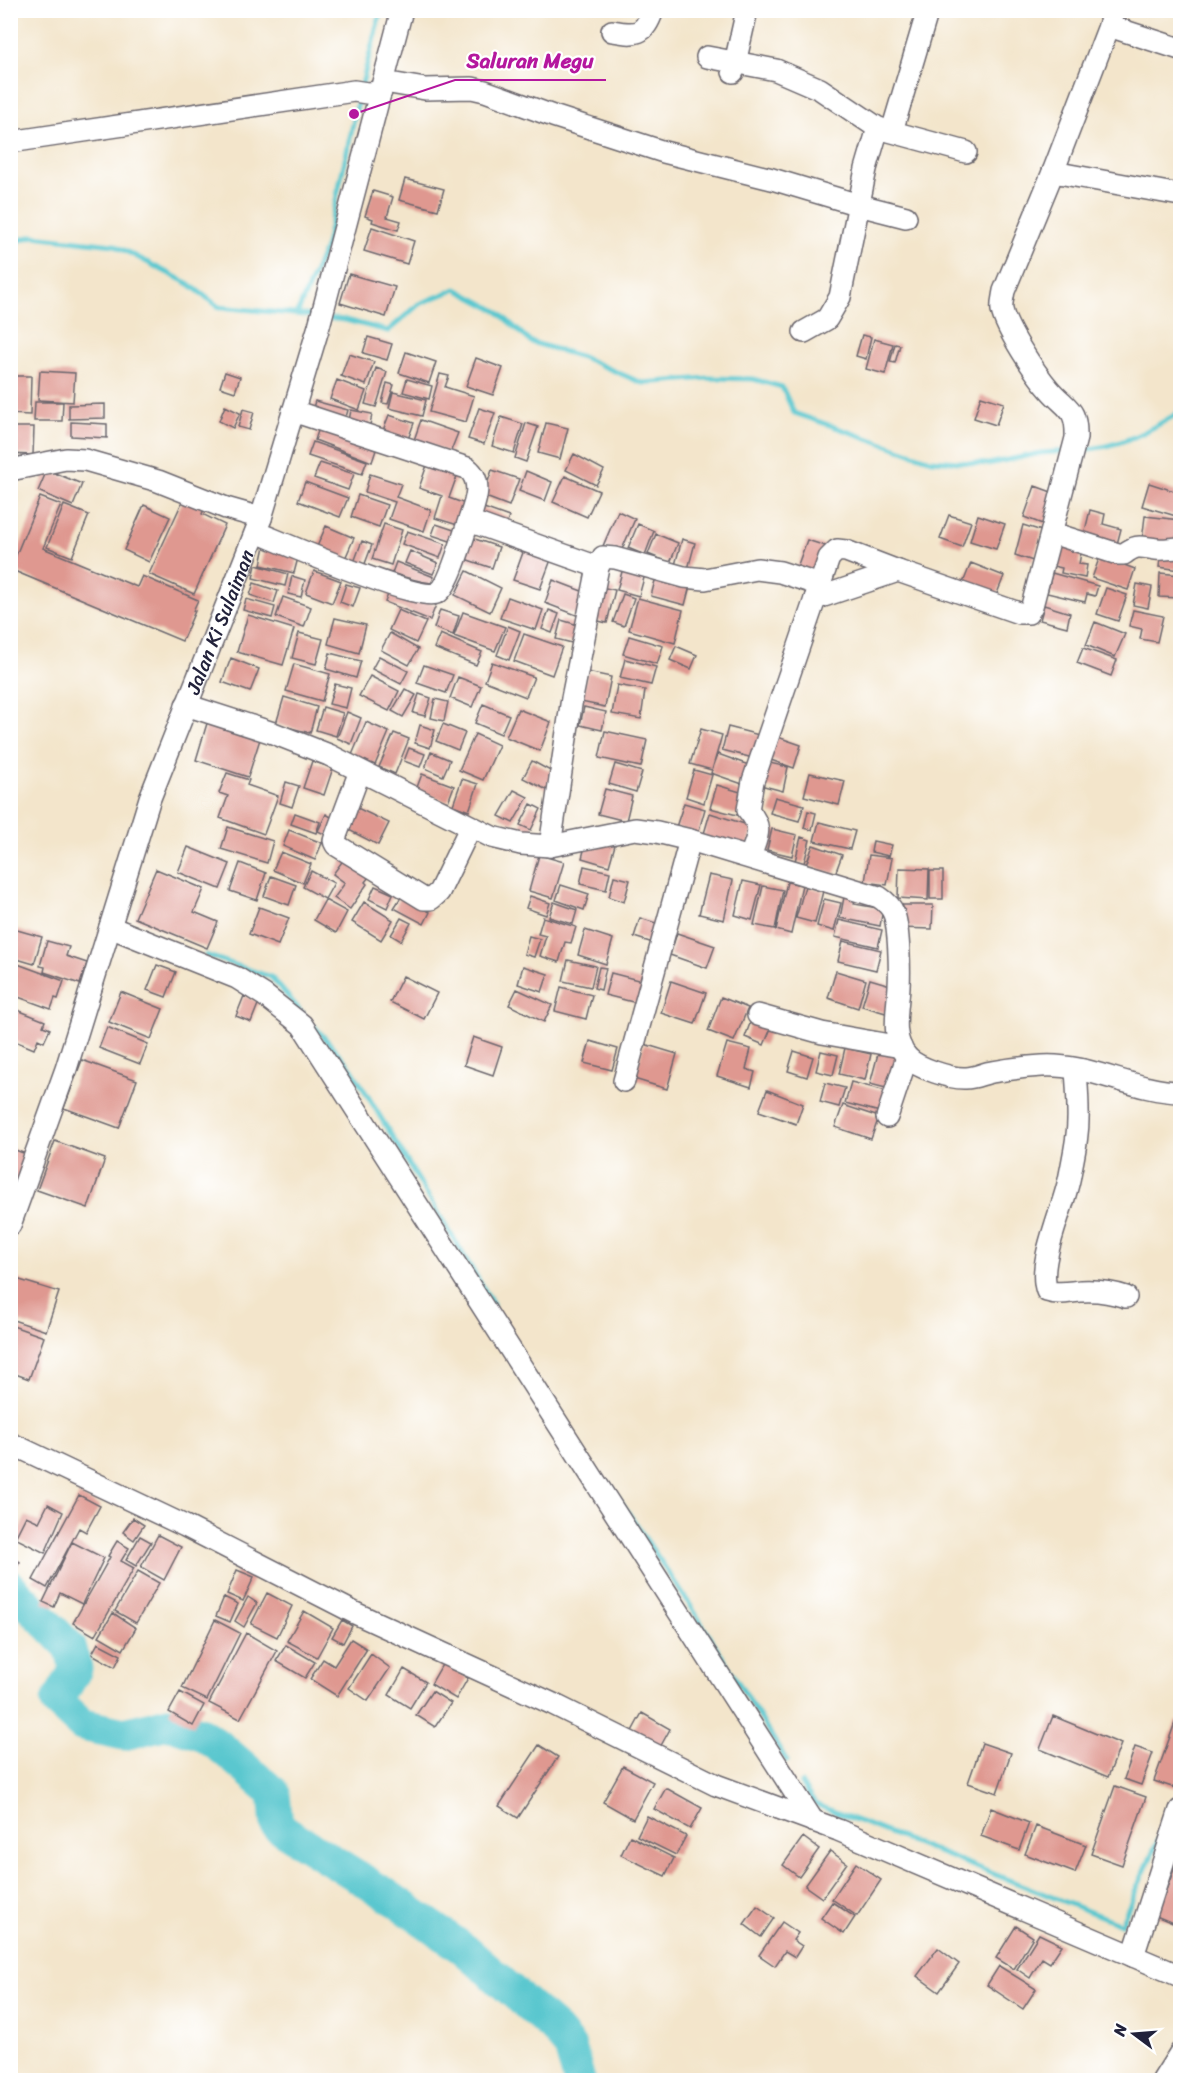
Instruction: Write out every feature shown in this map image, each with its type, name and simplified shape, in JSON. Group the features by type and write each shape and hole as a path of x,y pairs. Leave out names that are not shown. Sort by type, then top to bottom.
{"street":[{"name":"Jalan Ki Sulaiman","path":"10,1225 16,1190 66,1069 150,798 258,525 321,318 371,90 402,10"},
{"path":"612,31 631,35 641,31 650,20 653,10"},
{"path":"735,67 747,10"},
{"path":"804,332 827,319 840,297 866,169 885,130 928,10"},
{"path":"750,857 758,833 758,824 748,810 753,782 829,558 837,550 842,549 898,571 1019,613 1028,614 1074,447 1077,422 1071,410 1049,389 1010,328 1002,308 1004,291 1053,172 1108,18 1180,49"},
{"path":"707,57 735,67 776,70 820,89 885,130 966,152"},
{"path":"10,142 371,90 472,88 664,152 772,179 906,217"},
{"path":"1053,172 1180,195"},
{"path":"10,470 66,459 85,460 158,481 232,510 258,525 374,579 424,594 434,594 442,589 477,495 477,485 471,471 293,411"},
{"path":"468,521 598,567"},
{"path":"1052,533 1118,554 1124,554 1133,547 1139,546 1157,549 1180,548"},
{"path":"550,846 572,698 598,567 603,557 684,577 705,579 757,569 780,572 817,592 898,571"},
{"path":"186,705 273,733 329,755 448,814 470,828 492,837 521,844 550,846 634,829 657,832 750,857 879,897 890,906 896,923 899,983 896,1034 904,1052 887,1117"},
{"path":"360,771 335,835 336,844 424,899 431,899 439,892 470,828"},
{"path":"624,1082 690,840"},
{"path":"110,927 237,978 264,995 302,1025 813,1821"},
{"path":"758,1015 904,1052 927,1069 947,1076 966,1078 999,1070 1042,1066 1076,1070 1156,1090 1180,1092"},
{"path":"1076,1070 1078,1113 1070,1179 1047,1255 1043,1282 1047,1291 1055,1294 1083,1291 1112,1292 1126,1297"},
{"path":"10,1443 184,1526 355,1613 553,1704 716,1785 813,1821 1180,1976"},
{"path":"1134,1956 1180,1810"},
{"path":"1163,2080 1180,2053"}],"building":[{"path":"405,179 444,189 438,210 399,200"},
{"path":"373,191 393,197 387,217 401,221 398,230 372,222 373,219 365,216"},
{"path":"372,227 414,241 407,264 364,251"},
{"path":"349,274 395,287 386,317 340,303"},
{"path":"862,335 871,337 866,359 856,356"},
{"path":"368,337 392,344 387,360 363,353"},
{"path":"874,339 893,344 885,374 866,369"},
{"path":"895,344 900,345 895,363 890,362"},
{"path":"406,352 436,362 429,383 399,373"},
{"path":"349,354 374,362 366,385 341,376"},
{"path":"476,358 503,368 493,395 466,386"},
{"path":"376,368 387,372 376,407 365,404"},
{"path":"40,371 75,373 73,402 38,400"},
{"path":"225,372 240,377 235,392 220,387"},
{"path":"440,374 449,376 445,387 474,396 466,422 429,412"},
{"path":"10,376 31,376 30,415 10,414"},
{"path":"407,379 432,386 429,399 403,392"},
{"path":"337,380 366,391 359,410 330,399"},
{"path":"387,383 394,385 388,404 382,403"},
{"path":"393,392 426,400 422,416 389,408"},
{"path":"981,396 1004,403 996,425 974,418"},
{"path":"315,401 348,410 345,421 312,411"},
{"path":"35,402 63,402 62,421 34,421"},
{"path":"105,404 105,418 69,419 69,405"},
{"path":"225,406 240,413 233,428 219,421"},
{"path":"479,408 495,413 484,444 468,439"},
{"path":"243,409 254,412 249,430 238,427"},
{"path":"351,410 372,414 369,431 348,426"},
{"path":"389,415 414,423 407,442 382,433"},
{"path":"501,417 523,424 514,453 492,446"},
{"path":"421,420 458,433 450,453 414,440"},
{"path":"71,422 107,424 107,438 71,436"},
{"path":"526,423 538,427 526,462 515,458"},
{"path":"546,423 568,428 560,459 538,453"},
{"path":"10,427 34,427 33,455 10,454"},
{"path":"319,428 376,450 372,462 315,440"},
{"path":"313,442 367,461 362,474 308,456"},
{"path":"574,454 604,470 596,485 566,470"},
{"path":"428,462 458,473 449,498 468,505 461,526 435,518 442,496 419,488"},
{"path":"320,463 354,474 348,490 314,478"},
{"path":"47,470 82,484 73,506 38,491"},
{"path":"492,470 519,479 509,506 483,496"},
{"path":"526,471 552,482 545,501 519,491"},
{"path":"370,474 401,484 396,497 431,510 424,531 389,519 395,502 365,492"},
{"path":"565,476 599,491 587,517 553,502"},
{"path":"305,482 348,498 340,517 298,501"},
{"path":"1149,483 1180,493 1176,516 1142,506"},
{"path":"1035,486 1057,494 1045,525 1024,517"},
{"path":"358,495 387,505 379,527 351,517"},
{"path":"40,497 61,505 43,548 137,587 142,576 198,600 182,641 12,570"},
{"path":"184,498 205,507 202,514 225,525 194,594 149,574"},
{"path":"64,505 89,515 72,557 47,547"},
{"path":"144,505 170,517 149,562 124,550"},
{"path":"481,507 509,517 505,529 477,520"},
{"path":"1090,510 1105,514 1103,524 1121,529 1116,548 1084,535"},
{"path":"618,511 635,519 620,554 603,546"},
{"path":"949,515 971,522 962,547 940,539"},
{"path":"978,515 1005,524 996,549 970,541"},
{"path":"1145,516 1180,520 1180,546 1142,541"},
{"path":"384,524 402,530 391,565 372,559"},
{"path":"436,524 463,533 459,544 432,535"},
{"path":"638,524 654,531 645,555 628,548"},
{"path":"1023,525 1042,531 1033,561 1015,555"},
{"path":"326,526 354,538 344,561 316,549"},
{"path":"407,531 445,544 440,558 402,544"},
{"path":"656,534 678,543 670,563 648,554"},
{"path":"469,537 499,547 492,568 462,558"},
{"path":"682,539 695,543 688,569 675,565"},
{"path":"807,540 829,547 818,578 796,570"},
{"path":"362,541 372,545 363,569 353,565"},
{"path":"1058,542 1082,547 1079,564 1087,565 1085,578 1061,573 1062,568 1053,566"},
{"path":"265,546 299,554 294,573 261,565"},
{"path":"525,547 552,557 540,589 513,580"},
{"path":"410,551 438,563 433,574 405,563"},
{"path":"1161,551 1180,554 1180,570 1159,567"},
{"path":"1100,556 1135,569 1128,590 1092,578"},
{"path":"396,562 434,577 429,588 392,573"},
{"path":"971,563 1004,576 994,601 961,588"},
{"path":"256,565 288,574 285,586 253,578"},
{"path":"623,568 645,574 639,596 617,590"},
{"path":"314,571 341,581 332,603 306,593"},
{"path":"467,571 501,588 490,612 455,595"},
{"path":"657,573 691,582 685,605 651,596"},
{"path":"1052,573 1098,586 1095,596 1087,594 1085,602 1047,593"},
{"path":"1160,573 1180,575 1180,598 1159,597"},
{"path":"292,576 305,580 301,597 288,594"},
{"path":"553,580 587,593 579,616 545,603"},
{"path":"254,583 278,591 274,603 250,595"},
{"path":"346,584 360,588 353,607 340,602"},
{"path":"1137,584 1152,587 1148,608 1133,605"},
{"path":"391,587 436,605 430,620 385,602"},
{"path":"601,587 615,590 607,623 594,620"},
{"path":"1106,588 1127,595 1118,621 1097,614"},
{"path":"623,594 634,598 624,626 613,622"},
{"path":"283,597 311,607 304,627 276,617"},
{"path":"508,597 543,610 536,630 500,618"},
{"path":"638,598 683,610 675,643 629,630"},
{"path":"246,599 275,607 272,618 243,610"},
{"path":"1044,605 1070,613 1067,627 1040,620"},
{"path":"398,610 426,622 416,643 389,630"},
{"path":"440,610 459,616 453,635 434,628"},
{"path":"549,610 559,614 552,633 542,629"},
{"path":"1133,610 1163,616 1157,642 1140,639 1142,629 1129,626"},
{"path":"463,612 505,627 495,651 454,636"},
{"path":"248,615 294,629 283,665 237,652"},
{"path":"335,618 366,625 359,653 328,644"},
{"path":"561,620 585,627 580,645 556,639"},
{"path":"1095,622 1125,634 1115,657 1086,645"},
{"path":"508,626 520,631 509,660 497,655"},
{"path":"299,633 323,639 316,664 292,658"},
{"path":"390,633 418,649 409,665 381,650"},
{"path":"440,634 482,652 476,665 434,648"},
{"path":"524,634 562,647 552,675 514,661"},
{"path":"629,636 663,646 657,664 623,654"},
{"path":"676,646 697,655 691,669 670,660"},
{"path":"1083,648 1117,660 1111,676 1077,663"},
{"path":"330,653 361,661 356,678 326,669"},
{"path":"379,656 408,671 401,684 372,669"},
{"path":"231,658 259,669 250,692 222,682"},
{"path":"625,659 656,667 651,685 620,678"},
{"path":"492,662 534,677 526,697 485,681"},
{"path":"294,664 330,674 322,701 286,691"},
{"path":"424,665 453,675 446,693 417,683"},
{"path":"587,672 611,677 605,707 581,702"},
{"path":"370,676 399,691 389,711 359,696"},
{"path":"458,677 481,686 472,707 450,698"},
{"path":"335,684 351,688 346,708 329,704"},
{"path":"617,685 645,690 641,719 612,714"},
{"path":"405,689 416,695 403,717 392,711"},
{"path":"419,694 431,698 425,716 413,713"},
{"path":"284,697 317,707 310,733 276,724"},
{"path":"435,699 448,702 444,721 431,718"},
{"path":"483,704 509,715 501,734 475,723"},
{"path":"323,707 343,713 336,736 316,730"},
{"path":"584,707 606,712 602,730 580,725"},
{"path":"518,709 551,722 540,751 506,737"},
{"path":"347,712 361,718 351,744 337,738"},
{"path":"208,720 261,736 248,777 196,760"},
{"path":"366,722 389,732 375,765 352,755"},
{"path":"443,724 465,733 458,750 436,741"},
{"path":"420,725 435,730 430,748 415,743"},
{"path":"728,727 763,736 757,759 722,750"},
{"path":"701,729 722,735 712,770 690,764"},
{"path":"605,731 647,740 641,767 599,758"},
{"path":"394,733 409,739 395,774 379,767"},
{"path":"475,734 499,745 483,780 459,770"},
{"path":"772,735 801,745 794,768 765,758"},
{"path":"409,748 425,754 420,767 404,761"},
{"path":"431,752 450,760 443,776 425,768"},
{"path":"718,754 754,767 748,786 711,773"},
{"path":"312,761 333,768 324,795 303,788"},
{"path":"532,761 556,774 547,790 523,778"},
{"path":"765,762 788,767 783,791 760,785"},
{"path":"615,764 642,772 636,792 609,784"},
{"path":"694,770 712,775 704,803 686,797"},
{"path":"227,773 249,780 247,785 278,796 264,834 220,818 228,796 219,793"},
{"path":"810,773 845,781 839,805 804,796"},
{"path":"422,774 454,786 448,802 416,790"},
{"path":"462,779 478,784 469,811 453,805"},
{"path":"286,782 299,786 292,807 280,803"},
{"path":"717,785 747,794 741,816 710,808"},
{"path":"605,789 632,796 626,821 598,814"},
{"path":"514,790 528,797 513,823 499,816"},
{"path":"775,797 804,805 799,821 770,813"},
{"path":"684,803 705,809 698,834 676,827"},
{"path":"531,804 541,809 531,830 520,825"},
{"path":"351,805 389,823 378,845 341,826"},
{"path":"808,811 816,813 812,830 804,828"},
{"path":"295,813 320,822 316,833 291,824"},
{"path":"710,813 754,827 747,850 703,837"},
{"path":"326,814 336,820 328,836 318,831"},
{"path":"819,822 855,831 850,849 814,841"},
{"path":"228,827 273,841 267,863 221,849"},
{"path":"772,829 797,835 792,856 767,850"},
{"path":"289,830 322,843 315,860 283,846"},
{"path":"801,837 810,840 804,863 795,861"},
{"path":"603,841 615,845 609,866 582,858 586,843 601,847"},
{"path":"873,841 892,845 889,856 871,852"},
{"path":"813,845 842,855 835,874 806,865"},
{"path":"188,847 230,864 220,889 178,872"},
{"path":"281,852 311,864 303,883 273,870"},
{"path":"347,855 372,873 350,909 334,898 345,883 333,874"},
{"path":"539,855 564,862 553,898 529,891"},
{"path":"869,855 892,858 887,885 865,882"},
{"path":"240,863 266,873 257,900 230,891"},
{"path":"584,866 610,872 606,890 580,884"},
{"path":"899,868 929,869 928,900 898,898"},
{"path":"156,869 204,889 194,912 218,922 207,948 135,918"},
{"path":"311,871 334,883 325,899 303,887"},
{"path":"930,871 943,871 943,899 930,899"},
{"path":"709,875 733,880 724,920 699,914"},
{"path":"271,876 296,885 289,905 264,896"},
{"path":"614,876 630,880 624,902 609,897"},
{"path":"743,881 761,885 752,920 735,915"},
{"path":"787,882 802,885 791,934 776,930"},
{"path":"561,885 589,894 584,910 556,900"},
{"path":"375,886 393,894 387,908 369,899"},
{"path":"763,886 783,890 775,929 754,925"},
{"path":"805,886 823,891 815,923 796,918"},
{"path":"845,892 856,894 854,904 883,909 880,926 840,918"},
{"path":"530,896 550,903 546,915 526,908"},
{"path":"401,897 430,912 424,924 394,908"},
{"path":"824,899 841,903 834,931 817,926"},
{"path":"325,900 347,912 336,933 314,920"},
{"path":"364,902 393,920 381,940 352,922"},
{"path":"554,902 577,910 573,924 549,917"},
{"path":"900,905 933,905 932,929 899,928"},
{"path":"259,907 289,918 278,945 249,934"},
{"path":"543,917 576,927 571,943 565,942 559,962 540,956 546,936 538,934"},
{"path":"401,918 411,923 401,941 391,935"},
{"path":"640,918 659,924 653,943 634,937"},
{"path":"839,920 882,930 878,947 835,937"},
{"path":"10,928 42,937 34,964 10,957"},
{"path":"585,930 613,939 606,964 578,955"},
{"path":"677,933 715,946 707,968 670,955"},
{"path":"529,936 540,939 534,957 524,954"},
{"path":"47,941 69,947 66,956 87,963 80,984 44,972 45,967 40,966"},
{"path":"843,941 881,950 876,970 838,961"},
{"path":"568,960 596,966 591,987 563,981"},
{"path":"15,963 64,981 58,999 55,998 51,1009 10,994 10,976"},
{"path":"157,965 176,972 166,997 147,990"},
{"path":"523,966 548,974 542,992 518,984"},
{"path":"599,967 606,968 601,990 594,988"},
{"path":"836,971 866,980 858,1008 828,998"},
{"path":"611,973 646,982 641,1004 605,995"},
{"path":"403,976 437,993 424,1019 390,1002"},
{"path":"870,979 897,987 889,1014 862,1006"},
{"path":"671,981 706,993 695,1024 661,1013"},
{"path":"561,987 592,995 586,1019 555,1011"},
{"path":"517,989 552,1005 544,1022 509,1005"},
{"path":"121,992 163,1009 151,1039 109,1022"},
{"path":"244,996 259,1002 251,1022 236,1016"},
{"path":"721,997 748,1008 734,1041 708,1031"},
{"path":"10,1007 45,1021 43,1026 50,1029 44,1042 38,1039 34,1049 10,1039"},
{"path":"752,1018 772,1026 764,1045 745,1037"},
{"path":"107,1027 148,1044 140,1064 99,1048"},
{"path":"473,1037 502,1047 493,1075 464,1065"},
{"path":"590,1041 618,1049 612,1070 584,1063"},
{"path":"727,1043 751,1049 746,1069 755,1072 751,1087 717,1076"},
{"path":"644,1044 677,1054 667,1089 634,1079"},
{"path":"845,1048 871,1054 865,1080 839,1074"},
{"path":"879,1050 900,1055 890,1089 870,1084"},
{"path":"794,1051 813,1057 807,1077 788,1071"},
{"path":"821,1051 838,1055 833,1075 816,1071"},
{"path":"82,1060 137,1080 119,1128 64,1108"},
{"path":"851,1082 890,1092 884,1113 845,1103"},
{"path":"825,1083 845,1088 839,1107 820,1102"},
{"path":"767,1090 803,1104 796,1124 759,1111"},
{"path":"843,1105 879,1117 871,1139 835,1127"},
{"path":"55,1141 105,1159 88,1208 37,1190"},
{"path":"10,1148 31,1156 19,1186 10,1183"},
{"path":"10,1277 59,1292 46,1331 10,1319"},
{"path":"10,1325 44,1337 29,1379 10,1372"},
{"path":"79,1495 100,1506 86,1532 79,1528 47,1588 33,1580"},
{"path":"48,1504 63,1512 45,1553 15,1538 26,1516 39,1522"},
{"path":"133,1518 144,1525 134,1540 123,1532"},
{"path":"158,1535 181,1547 164,1580 141,1567"},
{"path":"140,1536 151,1542 136,1566 126,1560"},
{"path":"117,1541 129,1548 121,1561 134,1568 95,1636 73,1623"},
{"path":"72,1542 104,1558 82,1604 60,1593 54,1607 43,1602"},
{"path":"10,1555 20,1562 12,1573 10,1572"},
{"path":"237,1570 254,1577 243,1601 227,1594"},
{"path":"138,1571 159,1583 136,1623 115,1611"},
{"path":"267,1593 292,1606 277,1637 251,1624"},
{"path":"224,1597 238,1604 230,1622 216,1616"},
{"path":"248,1597 257,1603 244,1627 235,1621"},
{"path":"304,1611 333,1628 317,1657 287,1641"},
{"path":"113,1613 136,1628 123,1650 99,1636"},
{"path":"215,1620 240,1633 207,1700 182,1688"},
{"path":"342,1620 352,1626 343,1643 332,1637"},
{"path":"246,1633 277,1651 240,1719 209,1703"},
{"path":"351,1639 367,1649 337,1696 310,1679 323,1659 334,1666"},
{"path":"98,1643 121,1655 115,1667 92,1654"},
{"path":"286,1645 315,1662 305,1678 276,1661"},
{"path":"371,1654 390,1668 368,1701 349,1688"},
{"path":"443,1663 468,1678 456,1699 431,1684"},
{"path":"404,1669 426,1682 410,1708 389,1695"},
{"path":"432,1691 451,1703 435,1727 416,1715"},
{"path":"180,1692 204,1705 193,1726 169,1712"},
{"path":"642,1713 670,1729 658,1751 630,1735"},
{"path":"1053,1716 1121,1744 1108,1777 1040,1749"},
{"path":"1176,1720 1180,1721 1180,1773 1175,1788 1154,1781"},
{"path":"982,1743 1011,1753 997,1793 968,1783"},
{"path":"539,1745 558,1757 518,1818 499,1806"},
{"path":"1135,1747 1153,1753 1141,1785 1124,1779"},
{"path":"623,1766 653,1782 633,1819 603,1802"},
{"path":"1115,1786 1146,1797 1122,1865 1091,1854"},
{"path":"666,1788 702,1808 690,1829 654,1809"},
{"path":"991,1808 1029,1823 1019,1850 981,1836"},
{"path":"647,1816 686,1836 676,1855 637,1836"},
{"path":"1036,1826 1086,1845 1075,1873 1025,1854"},
{"path":"630,1836 674,1858 665,1876 621,1855"},
{"path":"803,1837 819,1849 799,1877 783,1865"},
{"path":"830,1851 847,1863 822,1898 805,1886"},
{"path":"1180,1854 1180,1926 1156,1916"},
{"path":"856,1863 881,1880 857,1916 832,1899"},
{"path":"832,1902 855,1917 844,1934 821,1918"},
{"path":"757,1906 774,1918 761,1937 744,1924"},
{"path":"782,1922 798,1933 793,1940 802,1946 795,1957 785,1951 775,1966 759,1955"},
{"path":"1016,1926 1033,1937 1014,1969 996,1958"},
{"path":"1039,1934 1062,1945 1050,1963 1042,1958 1030,1978 1017,1969"},
{"path":"938,1948 959,1964 939,1992 917,1976"},
{"path":"999,1966 1036,1989 1023,2009 987,1985"}],"waterway":[{"path":"361,88 381,10"},
{"path":"297,314 326,245 359,97"},
{"path":"10,243 33,236 114,245 189,284 219,307 316,316"},
{"path":"325,318 345,320 388,331 419,304 456,289 497,311 531,342 582,357 642,383 708,378 753,379 782,387 794,413 931,460 988,464 1041,453 1067,451"},
{"path":"1077,450 1119,443 1155,427 1180,412"},
{"path":"206,955 271,977 303,1014"},
{"path":"315,1027 351,1068 493,1304"},
{"path":"608,1483 692,1608 787,1761"},
{"path":"10,1586 70,1647 76,1669 57,1702 82,1725 124,1734 168,1723 202,1734 274,1793 277,1826 387,1895 464,1949 553,2027 570,2047 579,2080"},
{"path":"801,1783 815,1804 1121,1924 1165,1825"}],"place":[{"name":"Saluran Megu","path":"354,114"}]}
